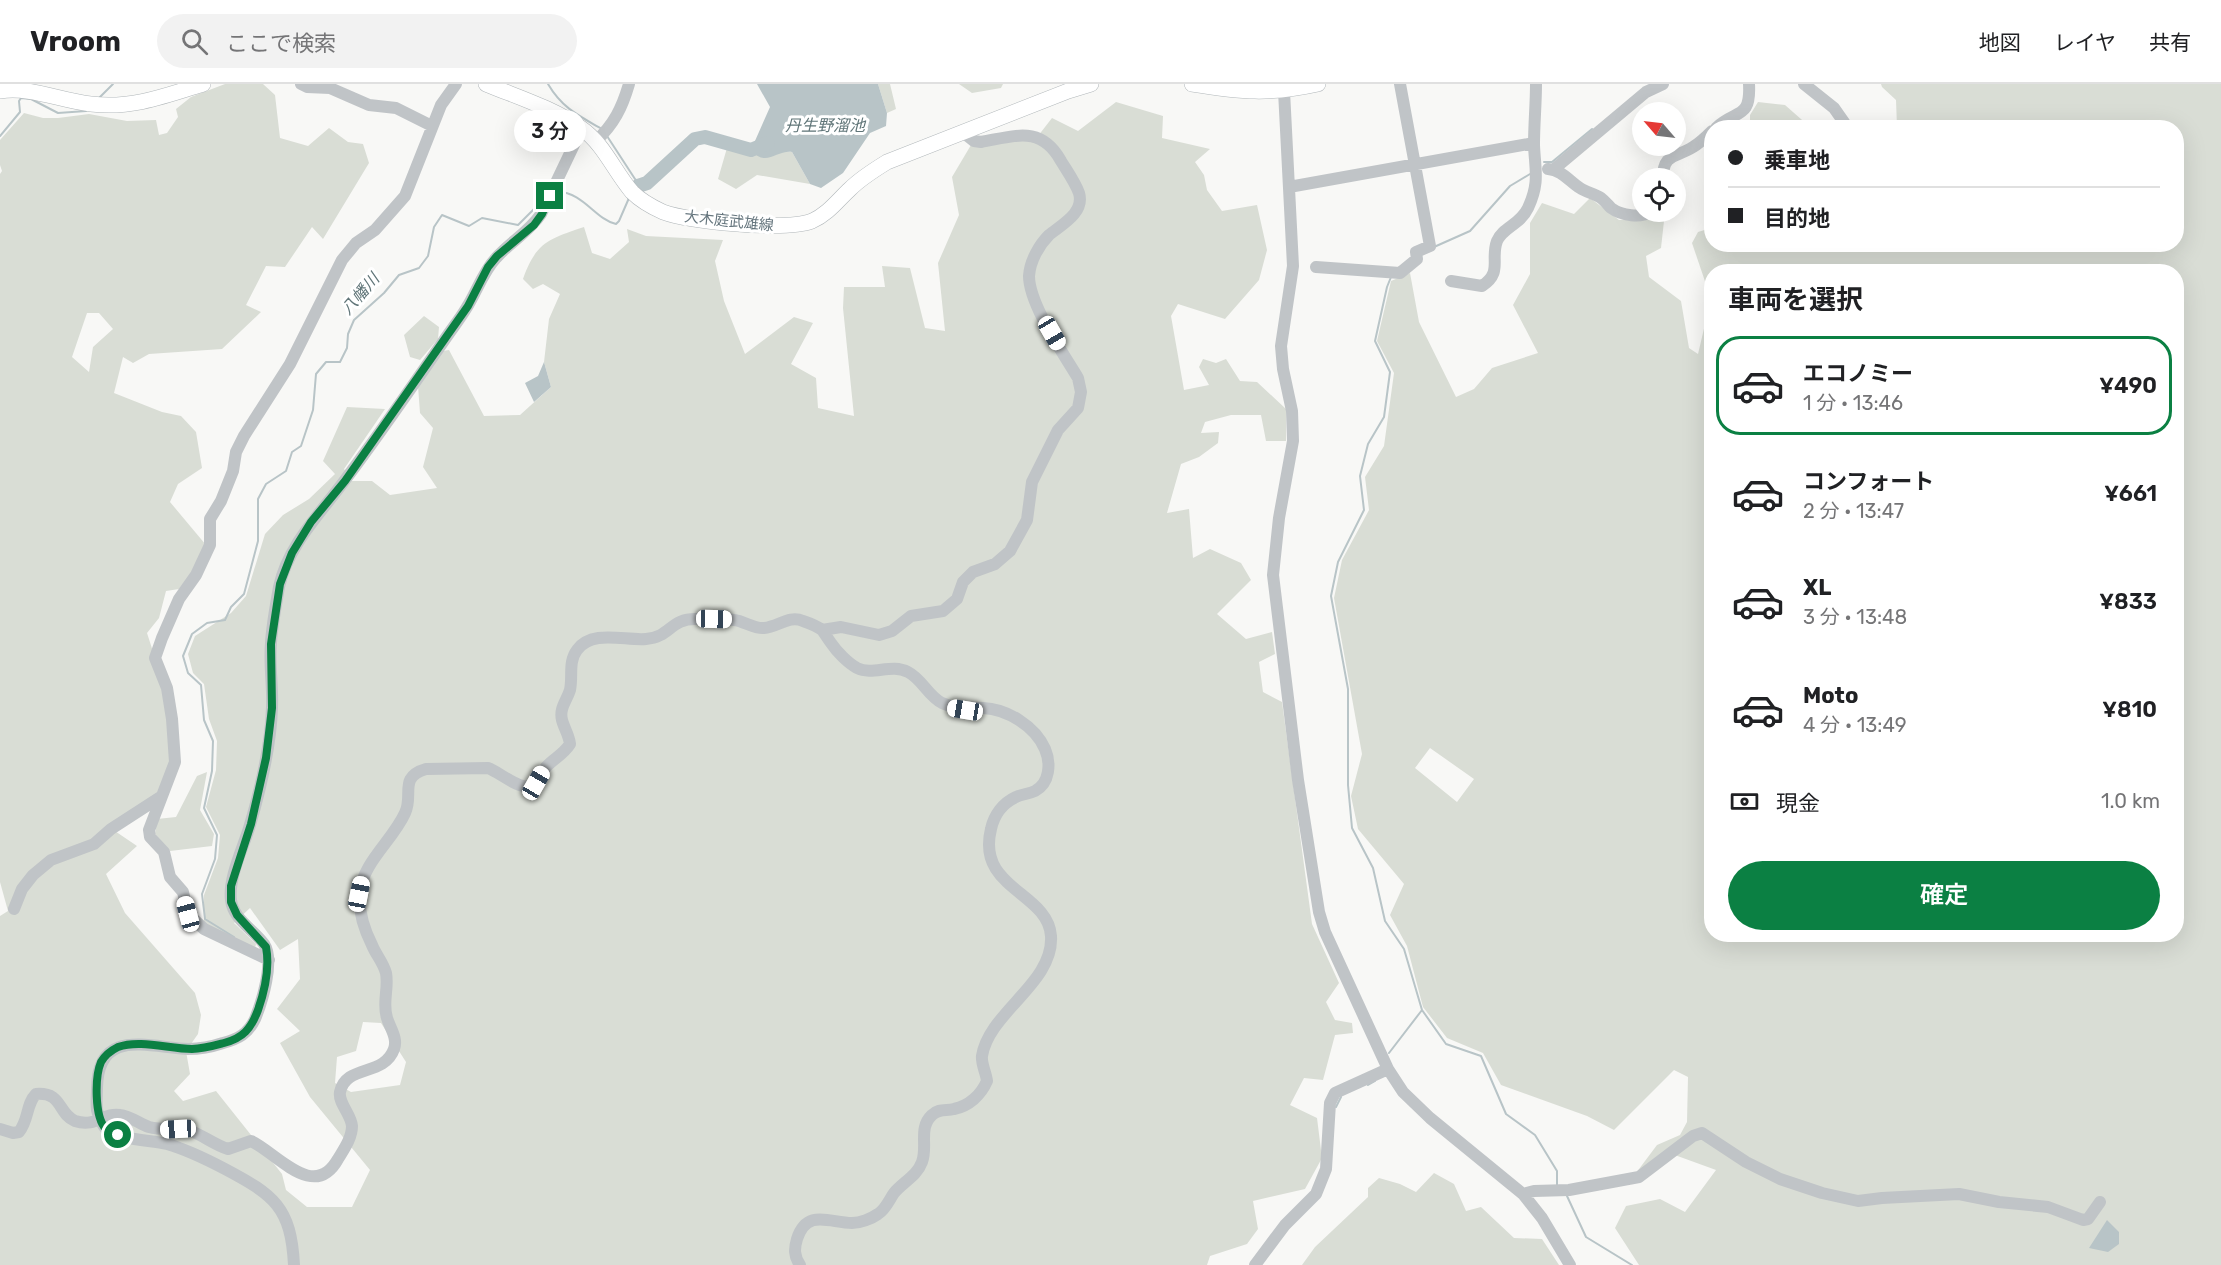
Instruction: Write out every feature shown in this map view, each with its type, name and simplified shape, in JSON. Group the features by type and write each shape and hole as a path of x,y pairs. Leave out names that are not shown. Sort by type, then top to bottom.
{"main road":[{"path":"0,91 31,92 88,104 113,106 140,104 167,90 203,84"},
{"name":"大木庭武雄線","path":"486,84 602,136 633,192 646,203 663,212 682,217 771,227 796,225 814,220 867,175 887,162 1091,84"},
{"path":"1192,84 1256,93 1318,84"}],"street":[{"path":"301,84 307,87 330,88 369,105 396,108 432,126"},
{"path":"268,960 204,929 188,914 183,892 170,877 164,852 150,837 149,830 175,762 172,719 166,688 155,658 180,599 196,575 210,545 210,519 221,501 233,471 236,452 244,436 290,364 342,260 356,243 375,230 405,196 441,105 456,84"},
{"path":"602,136 623,106 629,84"},
{"path":"1316,267 1400,273 1417,259 1416,252 1430,246 1400,84"},
{"path":"1451,281 1482,286 1492,280 1495,271 1497,242 1502,233 1521,221 1529,208 1536,187 1538,168 1535,162 1534,143 1536,84"},
{"path":"1553,170 1646,92 1663,84"},
{"path":"1725,120 1744,112 1747,106 1749,84"},
{"path":"1804,84 1834,108 1842,120"},
{"path":"1288,88 1293,266 1281,346 1283,369 1292,411 1293,441 1278,519 1273,575 1298,780 1319,912 1325,932 1388,1069 1403,1092 1430,1118 1523,1194 1542,1218 1569,1265"},
{"path":"294,1265 287,1220 273,1198 257,1186 198,1155 166,1144 118,1135 106,1129 97,1109 98,1075 102,1061 108,1053 119,1047 134,1044 191,1049 207,1048 236,1040 246,1033 254,1022 261,1002 268,960 266,947 237,915 231,902 231,886 251,824 266,758 272,708 271,644 280,584 292,553 311,522 345,481 468,306 488,267 497,256 534,225 542,214 582,128"},
{"path":"822,630 841,627 879,635 892,632 911,616 943,611 957,599 963,582 973,572 995,564 1010,551 1027,520 1032,482 1058,430 1078,408 1081,392 1078,378 1032,297 1029,275 1035,253 1048,236 1068,222 1078,207 1080,195 1054,149 1038,137 1025,135 981,142 974,141 964,133"},
{"path":"1663,168 1672,156 1691,148 1704,137"},
{"path":"1289,187 1534,143"},
{"path":"1538,168 1553,170 1565,176 1580,188 1604,199 1616,211 1632,215"},
{"path":"0,1128 13,1133 19,1132 26,1124 31,1099 36,1094 45,1093 55,1097 64,1111 74,1120 88,1123 101,1121 109,1115 120,1114 159,1130 178,1129 192,1132 228,1149 251,1141 264,1147 287,1167 305,1175 318,1177 327,1173 335,1166 350,1137 352,1126 340,1099 340,1092 346,1080 353,1074 377,1068 386,1062 394,1048 395,1038 386,1018 384,1005 387,977 383,963 365,929 359,894 364,875 407,810 408,785 412,776 417,771 426,769 488,768 498,771 513,783 531,786 536,783 544,769 559,758 570,744 561,710 570,690 571,662 577,650 586,641 595,638 648,639 663,635 681,620 694,618 733,620 759,628 768,628 792,619 801,620 822,630 832,646 860,670 896,668 908,672 938,701 952,708 965,710 980,708 998,710 1011,715 1028,727 1040,740 1046,750 1048,774 1043,784 1036,790 1016,796 998,812 990,831 990,859 996,871 1005,881 1037,909 1047,923 1051,936 1048,956 1040,974 1002,1018 984,1047 981,1058 987,1081 979,1096 954,1109 940,1110 932,1114 923,1134 924,1152 916,1173 903,1183 878,1214 864,1221 852,1223 822,1218 804,1227 798,1236 795,1248 795,1257 800,1265"},
{"path":"14,909 22,889 33,875 51,860 94,844 111,829 162,796"},
{"path":"1255,1265 1285,1225 1316,1194 1326,1169 1330,1103 1335,1093 1388,1069"},
{"path":"1523,1194 1534,1191 1569,1190 1639,1178 1694,1136 1702,1133 1746,1162 1780,1179 1822,1193 1858,1201 1959,1194 1999,1202 2049,1207 2083,1220 2088,1219 2100,1202"}],"shaded area":[{"path":"225,84 263,84 275,95 280,138 308,146 329,128 348,142 363,144 369,163 323,239 312,227 285,267 266,266 246,305 261,312 222,349 149,354 133,363 123,357 114,393 162,412 181,416 196,432 202,468 178,484 170,502 206,545 193,572 179,589 166,591 159,618 147,633 157,664 170,724 172,762 156,798 109,827 137,846 106,874 125,913 195,993 201,1015 198,1034 186,1051 190,1074 174,1091 183,1101 216,1091 282,1174 286,1190 307,1207 352,1207 370,1170 310,1097 280,1043 300,1031 277,1009 300,979 298,939 280,950 250,908 234,923 256,944 254,952 204,923 204,895 218,858 220,835 206,807 216,770 217,741 209,719 204,684 193,673 188,654 195,636 231,613 246,596 265,534 283,515 309,499 335,474 323,461 347,407 385,409 344,469 352,481 372,481 390,495 437,488 423,467 433,428 420,413 418,386 443,351 449,350 484,416 520,415 551,387 544,362 549,319 560,294 543,284 533,289 523,279 539,249 553,239 584,227 592,253 610,259 629,242 627,229 646,236 723,240 715,261 724,301 745,354 794,317 813,323 791,364 816,378 818,408 854,416 843,308 844,287 885,287 882,266 910,268 925,328 945,331 938,263 959,215 952,177 971,145 1038,136 1052,118 1078,131 1116,102 1163,116 1162,138 1210,149 1195,162 1204,175 1207,190 1222,211 1257,205 1267,250 1259,280 1225,319 1178,304 1171,316 1184,390 1209,385 1199,367 1203,359 1216,363 1226,359 1240,381 1257,382 1286,409 1286,441 1266,441 1261,415 1231,415 1205,422 1201,433 1219,432 1218,443 1199,457 1181,464 1167,513 1189,509 1193,558 1210,549 1241,563 1251,580 1217,614 1246,639 1272,632 1275,654 1259,662 1263,692 1282,702 1312,924 1339,983 1326,1002 1335,1020 1352,1023 1353,1033 1335,1035 1323,1080 1304,1078 1290,1105 1317,1118 1322,1158 1305,1189 1253,1201 1258,1229 1247,1244 1210,1256 1207,1265 0,1265 0,916 8,911 0,882 0,174 2,171 0,140 24,113 43,118 89,114 127,121 156,120 159,135 167,133 178,117 176,109 191,97","holes":["87,313 99,313 113,329 93,347 89,372 72,357","363,1022 381,1023 406,1062 400,1085 351,1092 335,1083 337,1057 356,1051"]},
{"path":"878,84 890,84 896,109 887,113"},
{"path":"959,84 1003,84 1001,88 972,93"},
{"path":"1881,84 2221,84 2221,1265 1639,1265 1615,1228 1626,1206 1660,1199 1685,1212 1716,1170 1672,1154 1636,1173 1657,1145 1680,1135 1687,1122 1688,1077 1674,1070 1614,1130 1587,1116 1501,1085 1483,1053 1447,1038 1423,1007 1407,946 1390,915 1404,884 1358,829 1351,796 1362,754 1334,598 1342,560 1369,510 1365,477 1384,446 1394,373 1377,341 1391,281 1410,273 1419,322 1456,397 1474,389 1492,368 1538,353 1513,305 1530,274 1530,223 1542,203 1574,214 1590,198 1619,220 1632,219 1632,222 1664,222 1661,248 1646,256 1649,277 1681,301 1689,348 1698,354 1704,329 1704,942 2184,942 2184,264 1704,264 1704,278 1692,243 1698,232 1704,230 1704,252 2184,252 2184,120 1897,120 1896,100","holes":["1430,748 1474,779 1457,802 1415,768"]},
{"path":"1758,102 1785,105 1802,120 1750,120 1750,115"},
{"path":"729,141 747,146 752,145 751,150 792,152 810,184 757,175 736,189 718,179"},
{"path":"424,316 439,327 438,339 420,360 410,357 404,335"},
{"path":"207,772 200,810 214,834 212,846 170,851 155,834 157,819 176,817 197,776"},
{"path":"1434,1173 1454,1184 1466,1211 1481,1207 1514,1238 1542,1239 1559,1265 1302,1265 1315,1247 1368,1197 1368,1188 1379,1178 1400,1184 1416,1192"}],"water":[{"name":"丹生野溜池","path":"757,84 878,84 887,113 886,126 870,133 843,173 821,188 810,184 792,152 761,158 751,150 770,107"},
{"path":"544,362 551,387 534,402 525,383 538,376"},
{"path":"2107,1220 2119,1232 2119,1244 2108,1252 2089,1248"}],"waterway":[{"path":"99,98 113,84"},
{"path":"548,84 565,105 602,129"},
{"path":"0,136 20,112 21,98 31,99 58,113 86,111"},
{"path":"1544,162 1552,162 1592,129"},
{"path":"607,136 635,179 642,184"},
{"name":"八幡川","path":"638,186 647,183 695,139 705,137 751,150 768,143"},
{"path":"1434,247 1470,231 1510,186 1530,174"},
{"name":"八幡川","path":"558,192 575,196 602,217 616,224 629,198"},
{"name":"八幡川","path":"234,937 205,919 202,894 215,859 217,835 204,808 212,771 213,741 204,720 201,685 188,673 183,656 192,634 207,623 225,620 231,607 244,594 258,541 258,499 266,484 286,471 292,452 301,446 313,410 316,374 326,362 340,362 347,348 348,334 354,320 384,293 399,275 419,268 428,256 434,227 442,215 469,226 482,218 518,225 539,204"},
{"path":"1391,277 1375,341 1390,372 1384,417 1368,444 1360,476 1364,510 1338,562 1331,596 1348,689 1348,785 1352,828 1373,868 1385,921 1404,949 1422,1010 1446,1044 1481,1056 1506,1114 1535,1135 1557,1171 1557,1185"},
{"path":"1389,1053 1422,1010"},
{"path":"1368,1085 1375,1081"},
{"path":"1336,1107 1341,1097"},
{"path":"1567,1196 1586,1237 1632,1265"}],"route":[{"path":"118,1135 106,1129 97,1109 98,1075 102,1061 108,1053 119,1047 134,1044 191,1049 207,1048 236,1040 246,1033 254,1022 261,1002 267,972 266,947 237,915 231,902 231,886 251,824 266,758 272,708 271,644 280,584 292,553 311,522 345,481 468,306 488,267 497,256 534,225 550,196"}]}
